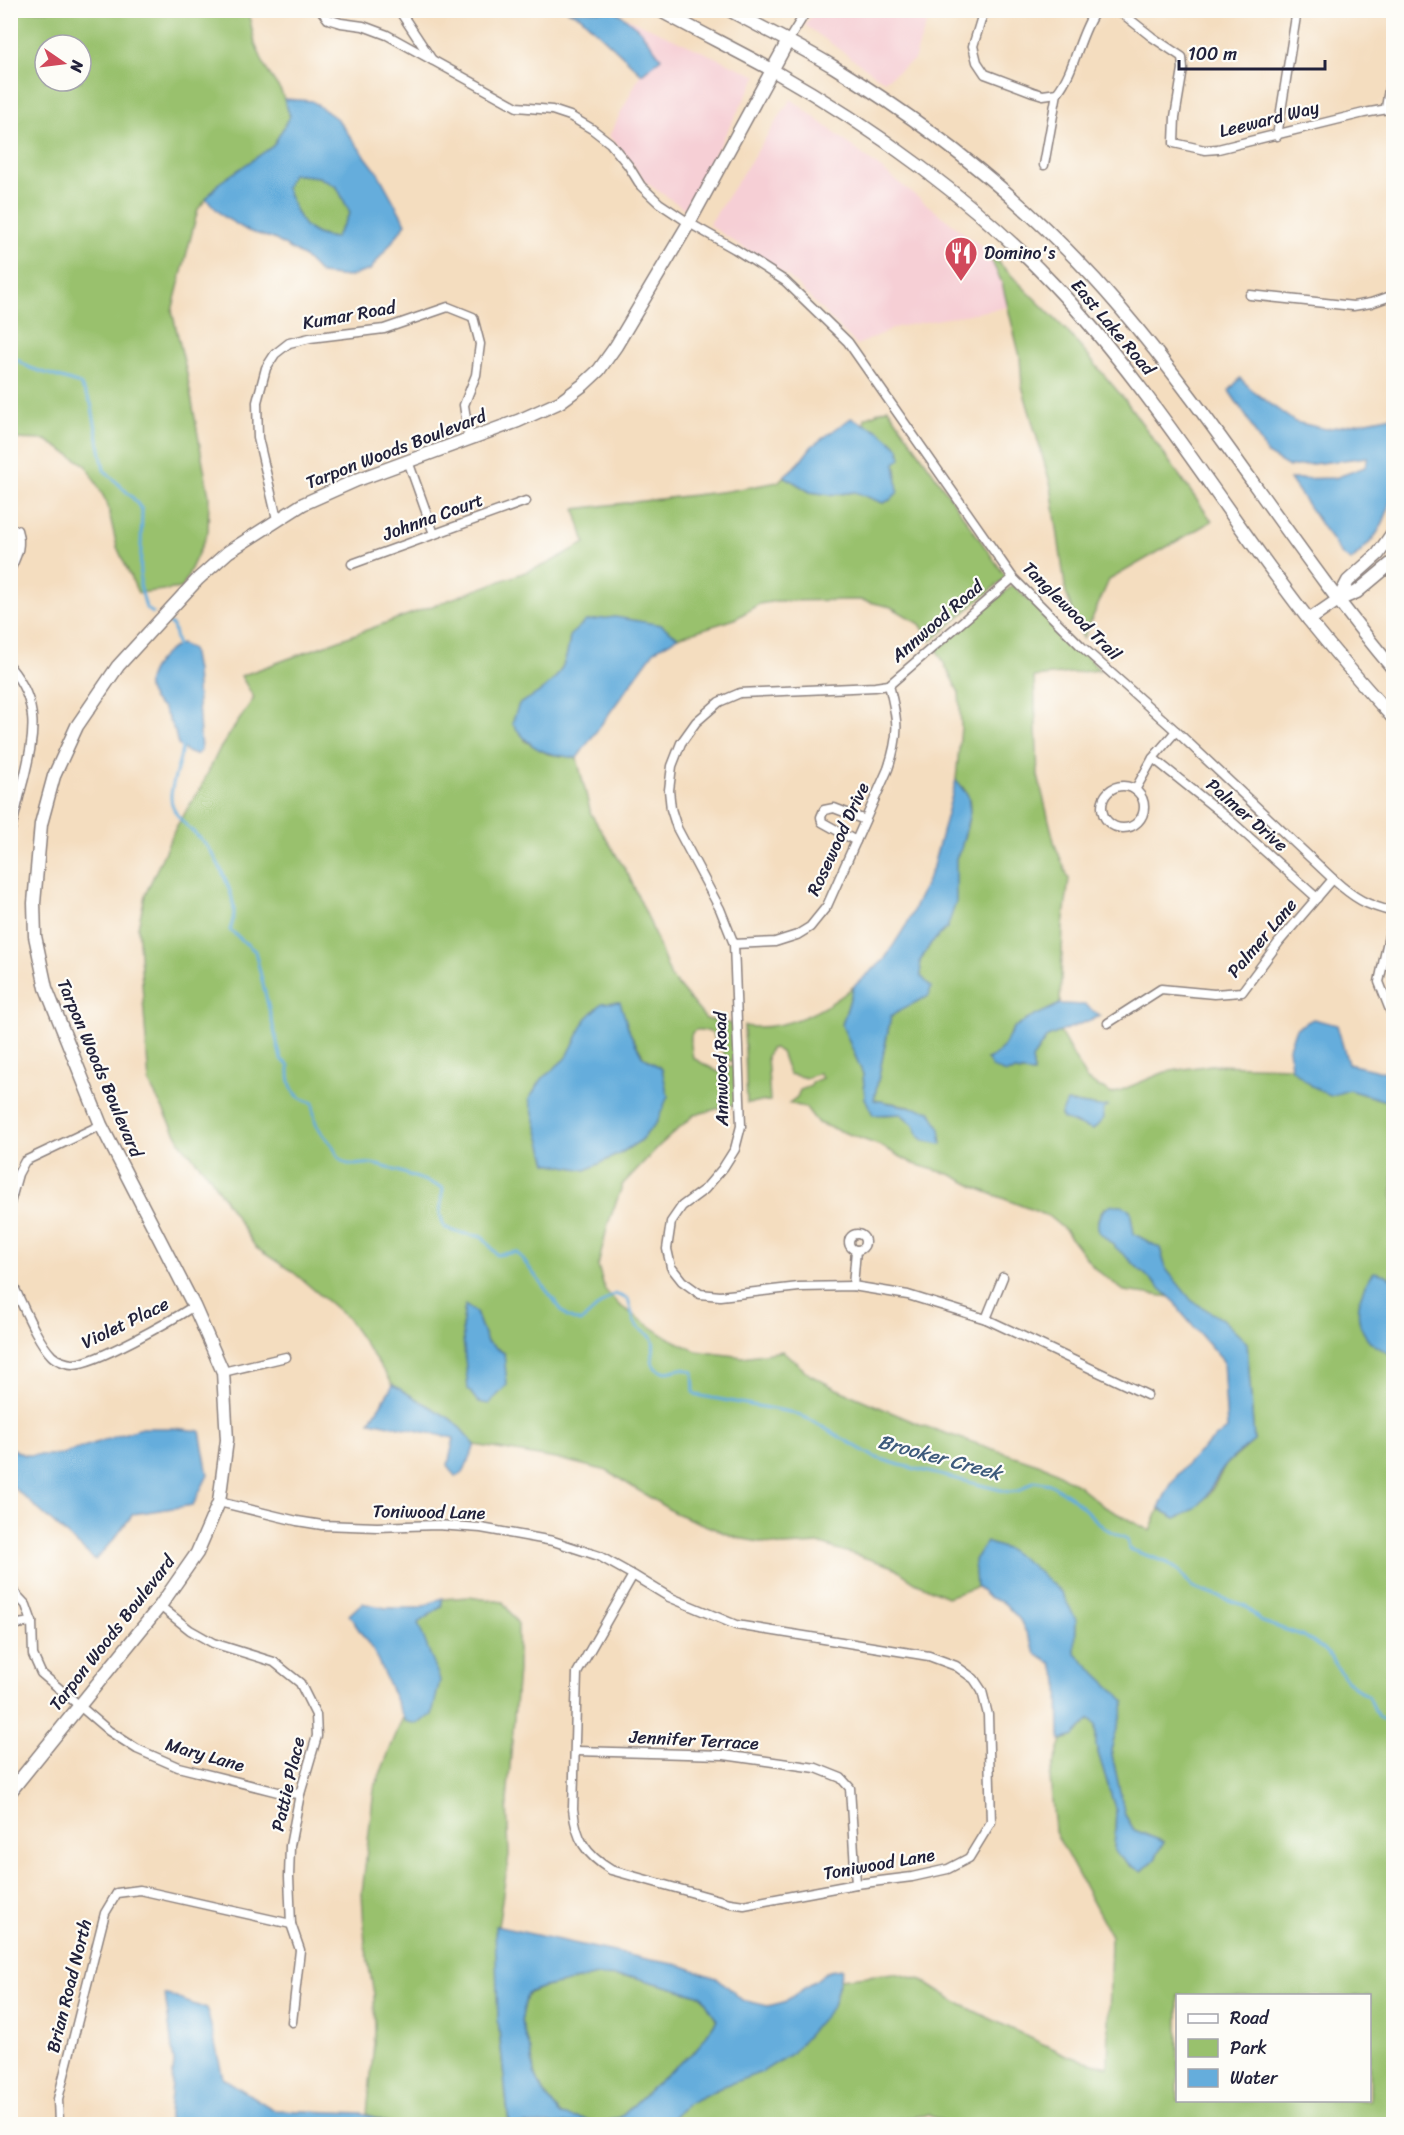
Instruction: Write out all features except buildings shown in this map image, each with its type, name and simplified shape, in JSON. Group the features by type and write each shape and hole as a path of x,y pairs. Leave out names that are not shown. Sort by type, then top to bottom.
{"street":[{"name":"Tanglewood Trail","path":"321,10 328,19 363,26 387,35 516,107 552,110 570,116 592,129 615,150 641,186 659,203 785,281 848,342 1013,578 1081,646 1176,731 1351,895 1368,905 1394,913"},
{"path":"399,10 432,61"},
{"name":"East Lake Road","path":"658,10 772,70 820,99 875,135 1002,233 1096,331 1158,409 1309,620 1394,719"},
{"name":"East Lake Road","path":"729,10 834,67 930,132 1024,208 1078,261 1121,309 1185,389 1338,600 1394,670"},
{"path":"788,41 807,10"},
{"path":"984,10 973,46 977,62 985,74 1043,95 1057,93"},
{"path":"1044,165 1057,93 1067,81 1087,23 1096,10"},
{"name":"Leeward Way","path":"1118,10 1152,38 1182,57 1183,69 1175,117 1174,143 1205,150 1277,136 1390,108"},
{"path":"1277,136 1297,10"},
{"name":"Tarpon Woods Boulevard","path":"10,1792 160,1606 197,1553 219,1502 227,1440 223,1372 194,1306 101,1125 46,988 35,936 34,903 40,824 54,776 77,726 117,666 198,579 228,552 303,504 357,480 518,421 560,402 599,370 616,346 689,223 788,41"},
{"path":"1390,108 1394,59"},
{"path":"1250,295 1353,306 1394,295"},
{"name":"Kumar Road","path":"277,519 258,438 257,402 266,368 275,354 289,343 310,338 384,329 448,307 473,316 480,344 476,375 464,405 470,438"},
{"path":"408,461 434,534"},
{"name":"Johnna Court","path":"352,564 526,501"},
{"path":"10,570 19,552 21,541 17,530"},
{"path":"1338,600 1348,581 1378,554 1394,531"},
{"path":"1309,620 1338,600 1357,592 1394,561"},
{"name":"Annwood Road","path":"1013,578 889,684 875,687 740,693 719,702 696,722 681,743 672,766 669,790 671,809 677,828 720,909 734,944 741,1126 735,1149 723,1168 705,1190 682,1206 671,1222 667,1248 671,1267 682,1281 700,1294 720,1296 799,1287 853,1286 908,1294 987,1319 1147,1395"},
{"path":"10,667 19,677 28,698 34,734 10,833"},
{"name":"Rosewood Drive","path":"734,944 775,942 797,935 810,927 827,906 888,769 897,738 898,720 889,684"},
{"path":"1135,790 1153,758 1176,731"},
{"name":"Palmer Drive","path":"1153,758 1230,820 1317,898"},
{"path":"1122,786 1135,790 1143,801 1144,808 1139,820 1134,825 1121,828 1108,822 1102,810 1105,797 1109,792 1122,786"},
{"path":"856,841 822,822 821,813 834,808 866,820"},
{"name":"Palmer Lane","path":"1108,1023 1161,989 1214,994 1242,992 1279,942 1333,879"},
{"path":"1392,1015 1379,982 1394,913"},
{"path":"10,1203 18,1174 25,1161 101,1125"},
{"path":"853,1286 856,1250"},
{"path":"987,1319 1003,1277"},
{"name":"Violet Place","path":"10,1278 42,1342 53,1357 71,1364 87,1362 170,1322 194,1306"},
{"path":"223,1372 285,1358"},
{"name":"Toniwood Lane","path":"219,1502 322,1525 377,1527 436,1525 481,1528 553,1540 598,1556 633,1575 669,1597 736,1625 928,1656 956,1666 974,1679 982,1691 988,1714 991,1822 969,1858 948,1869 912,1877 856,1884 744,1905 611,1870 594,1859 583,1846 575,1828 573,1809 577,1673 633,1575"},
{"name":"Mary Lane","path":"10,1588 26,1605 32,1622 33,1655 41,1673 109,1731 170,1764 278,1792 300,1794"},
{"name":"Pattie Place","path":"160,1606 190,1630 213,1643 274,1662 300,1683 316,1715 317,1736 300,1794 290,1846 291,1924 300,1950 292,2022"},
{"path":"10,1625 32,1622"},
{"name":"Jennifer Terrace","path":"576,1751 724,1755 816,1768 842,1778 850,1788 856,1884"},
{"name":"Brian Road North","path":"58,2124 58,2098 75,2029 105,1913 117,1893 140,1890 291,1924"}],"shaded area":[{"path":"814,11 931,11 914,60 884,81 805,25"},
{"path":"623,16 757,76 685,209 645,182 609,136 642,74 640,30"},
{"path":"791,99 987,251 1002,283 1008,307 897,327 857,345 789,277 709,225"}],"green space":[{"path":"11,11 248,11 255,43 266,69 281,91 290,116 273,146 220,183 198,209 172,311 187,374 209,496 208,532 182,588 138,593 117,547 107,503 86,465 46,440 11,439"},
{"path":"292,174 319,177 337,187 350,213 335,238 315,233 307,228 297,215 286,188"},
{"path":"987,251 1066,330 1126,401 1212,521 1109,580 1083,639 1066,593 1051,486 1022,386 1020,357 1002,283"},
{"path":"888,408 1006,577 931,641 920,624 891,607 860,600 777,601 759,604 735,619 678,637 661,625 570,635 565,659 556,677 549,685 519,704 525,741 548,754 577,758 591,814 628,874 671,977 706,1019 732,1024 734,1062 727,1060 712,1033 703,1030 693,1031 691,1039 693,1058 722,1074 734,1064 736,1104 694,1115 659,1146 623,1184 608,1224 598,1266 605,1290 619,1305 665,1336 696,1351 743,1357 783,1351 810,1375 837,1389 921,1425 1047,1467 1078,1485 1103,1506 1150,1531 1159,1509 1176,1518 1209,1495 1226,1465 1254,1441 1247,1343 1222,1319 1192,1302 1166,1269 1160,1248 1134,1234 1131,1216 1104,1208 1098,1219 1098,1229 1170,1297 1124,1291 1094,1268 1065,1230 1048,1216 979,1189 952,1175 914,1164 881,1146 818,1123 806,1108 789,1103 797,1097 800,1090 822,1078 819,1073 807,1078 789,1074 781,1052 774,1048 770,1049 767,1056 770,1101 747,1103 744,1026 773,1026 802,1018 830,1004 854,986 842,1025 863,1074 865,1098 883,1115 901,1114 914,1125 919,1137 910,1106 874,1100 891,1016 906,1007 921,976 920,961 931,943 947,928 956,858 969,818 968,796 956,780 961,727 959,693 937,650 1013,585 1100,670 1034,677 1038,776 1055,845 1069,879 1063,927 1060,1004 1017,1025 1001,1050 987,1059 1005,1073 1014,1071 1034,1073 1032,1059 1047,1037 1060,1032 1087,1080 1112,1094 1165,1072 1211,1065 1291,1067 1312,1086 1349,1090 1393,1103 1393,1280 1386,1275 1388,1353 1394,1352 1393,2124 950,2124 928,2115 869,2124 666,2124 687,2104 724,2086 833,2006 840,1979 894,1973 922,1980 962,2005 1068,2056 1108,2067 1111,1936 1055,1832 1050,1777 1062,1740 1074,1736 1090,1719 1096,1726 1096,1746 1116,1811 1114,1851 1129,1865 1142,1871 1155,1859 1164,1842 1134,1830 1125,1815 1111,1750 1124,1701 1075,1653 1076,1620 976,1586 947,1597 915,1582 891,1566 821,1544 783,1546 737,1538 675,1513 607,1471 567,1461 475,1445 454,1421 394,1386 347,1318 293,1272 256,1248 208,1174 182,1145 149,1083 138,927 145,895 176,827 201,787 219,750 254,698 241,676 547,564 585,543 575,509 728,491 778,482 784,476 810,492 832,495 855,492 883,503 890,500 897,476 895,463 879,431 864,425 865,418","holes":["586,1020 630,1033 643,1056 662,1069 640,1141 586,1170 547,1163 537,1122 542,1079 567,1057","1068,1102 1099,1107 1061,1115","465,1306 476,1313 487,1342 504,1353 466,1355 462,1328"]},
{"path":"469,1597 503,1602 518,1624 518,1670 507,1802 509,1855 498,1926 496,1926 498,2020 509,2124 391,2124 367,2114 375,2033 374,1994 365,1945 362,1893 374,1789 403,1717 405,1721 418,1623 442,1606 442,1599"},
{"path":"596,1976 634,1977 702,1996 717,2020 697,2049 663,2077 621,2117 602,2123 561,2115 546,2096 534,2073 531,2051 521,2021 527,1994 544,1987"}],"water":[{"path":"567,11 616,11 640,30 661,58 642,74 580,16"},
{"path":"284,99 312,101 337,119 378,173 406,224 370,270 348,277 321,274 303,256 274,239 248,231 224,217 206,199 219,183 273,146 290,116","holes":["292,174 319,177 337,187 350,213 335,238 315,233 302,222 286,188"]},
{"path":"1240,378 1254,392 1295,422 1326,429 1393,416 1394,474 1390,503 1376,534 1351,561 1342,555 1290,479 1335,478 1365,467 1368,457 1289,467 1267,454 1229,391"},
{"path":"851,418 879,431 899,448 901,458 895,463 898,492 883,503 855,492 832,495 810,492 784,476 799,463 812,446"},
{"path":"615,617 661,625 678,637 655,650 577,758 539,750 519,733 512,723 519,704 549,685 556,677 565,659 570,635 586,621"},
{"path":"181,644 192,649 196,671 201,751 196,755 178,745 175,732 163,708 156,703 148,691 150,674 154,666 166,653"},
{"path":"956,780 968,796 970,812 961,849 956,858 956,902 947,928 931,943 920,961 921,976 931,987 929,996 891,1016 874,1100 930,1111 940,1129 942,1144 925,1141 919,1136 914,1125 901,1114 873,1115 865,1098 863,1074 842,1025 854,986 884,960 907,924 932,870"},
{"path":"620,1002 630,1033 642,1056 662,1069 668,1096 657,1122 640,1141 586,1170 547,1163 529,1099 542,1079 567,1057 586,1019 602,1003"},
{"path":"1060,1004 1085,1005 1100,1016 1047,1037 1032,1059 1034,1073 1014,1071 1005,1073 992,1067 987,1059 1001,1050 1017,1025"},
{"path":"1313,1019 1337,1025 1348,1064 1393,1072 1393,1103 1349,1090 1330,1096 1312,1086 1291,1068 1289,1047 1296,1028"},
{"path":"1067,1102 1107,1106 1103,1110 1104,1118 1093,1130 1063,1119 1061,1115"},
{"path":"1113,1205 1122,1205 1130,1210 1134,1234 1160,1248 1166,1269 1192,1301 1222,1319 1247,1343 1254,1441 1229,1462 1202,1502 1188,1513 1176,1518 1159,1509 1164,1496 1196,1454 1227,1429 1223,1361 1176,1303 1099,1232 1100,1215"},
{"path":"1374,1272 1386,1275 1393,1280 1393,1352 1388,1353 1372,1343 1363,1331 1360,1322 1358,1313 1361,1296"},
{"path":"465,1305 476,1313 487,1342 504,1353 507,1385 489,1404 478,1402 468,1389 462,1328"},
{"path":"393,1385 454,1421 475,1445 463,1473 455,1477 448,1465 454,1438 370,1421"},
{"path":"141,1428 200,1431 208,1475 193,1505 133,1514 95,1560 11,1485 11,1448 24,1455 59,1455"},
{"path":"986,1542 1009,1550 1031,1565 1062,1593 1076,1620 1075,1653 1125,1701 1111,1750 1125,1815 1134,1830 1164,1842 1155,1859 1142,1871 1129,1865 1114,1851 1116,1811 1096,1746 1096,1725 1090,1719 1074,1736 1060,1740 1059,1681 1051,1663 1037,1655 1020,1620 1004,1603 988,1597 976,1586 974,1560"},
{"path":"442,1598 442,1606 418,1623 440,1680 432,1715 417,1724 405,1721 374,1652 349,1615 362,1603 386,1608 419,1608"},
{"path":"495,1926 680,1965 719,1979 742,2000 768,2006 784,2002 829,1971 842,1969 833,2006 792,2053 762,2072 724,2086 687,2104 666,2124 509,2124 498,2020","holes":["597,1976 634,1977 702,1996 717,2020 697,2049 663,2077 621,2117 602,2123 561,2115 546,2096 534,2073 531,2051 521,2021 527,1993 544,1987"]},
{"path":"165,1994 207,2009 223,2078 274,2110 363,2113 391,2124 168,2124 174,2063"}],"waterway":[{"name":"Brooker Creek","path":"10,355 30,368 80,384 91,403 104,470 142,510 140,585 146,608 153,613"},
{"name":"Brooker Creek","path":"168,623 173,626 178,648"},
{"name":"Brooker Creek","path":"182,744 172,786 172,805 179,818 211,851 220,868 233,905 234,916 230,930 255,951 281,1059 289,1066 293,1090 301,1098 313,1103 317,1126 341,1160 352,1165 372,1164 408,1174 443,1188 440,1214 444,1227 456,1232 483,1237 497,1255 517,1252 567,1317 580,1322 615,1294 628,1299 635,1323 652,1339 653,1365 665,1372 678,1369 693,1372 696,1395 790,1412 809,1419 874,1457 900,1465 1009,1492 1019,1491 1034,1481 1050,1484 1073,1498 1104,1528 1127,1539 1129,1549 1168,1563 1179,1571 1193,1588 1246,1606 1260,1621 1304,1636 1327,1652 1346,1680 1369,1697 1378,1717 1394,1725"}],"place":[{"name":"Domino's","path":"961,282"}]}
